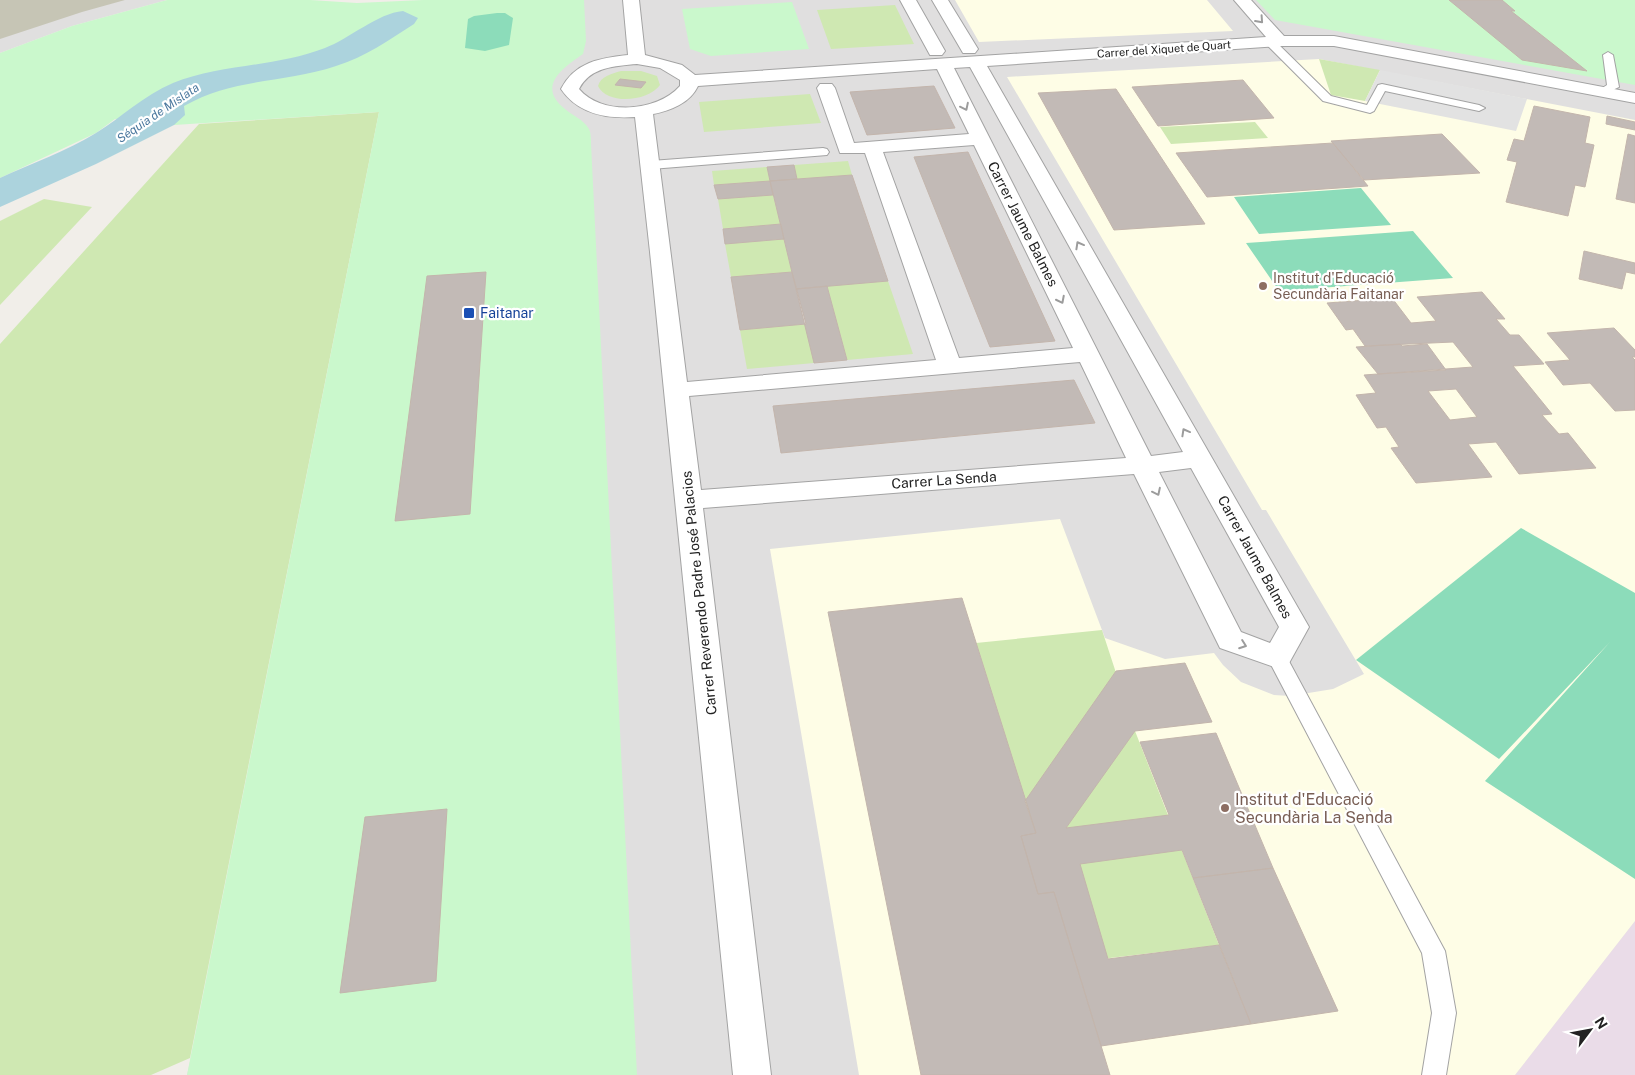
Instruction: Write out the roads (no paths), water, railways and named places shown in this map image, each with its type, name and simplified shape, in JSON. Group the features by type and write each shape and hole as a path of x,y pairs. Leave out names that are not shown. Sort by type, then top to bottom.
{"street":[{"path":"631,0 637,59"},
{"name":"Carrer Jaume Balmes","path":"908,0 939,57 1230,640 1276,657 1294,627 940,0"},
{"path":"1242,0 1274,41"},
{"name":"Carrer del Xiquet de Quart","path":"688,80 972,55 1274,41 1334,41 1635,98"},
{"path":"637,59 652,60 677,68 685,74 688,80 688,88 682,95 666,105 643,111 622,112 602,110 575,98 570,89 574,80 584,71 598,64 637,59"},
{"path":"826,88 847,149 980,139"},
{"name":"Carrer Reverendo Padre José Palacios","path":"643,111 651,165 689,500 752,1075"},
{"path":"872,147 950,366"},
{"path":"676,390 1088,354"},
{"name":"Carrer La Senda","path":"689,500 1144,465 1200,458"}],"lane":[{"path":"1274,41 1326,99 1370,109 1382,87 1478,108"},
{"path":"1602,92 1613,87 1608,55"},
{"path":"651,165 823,152"},
{"path":"1276,657 1433,951 1444,1013 1434,1075"}],"water":[{"name":"Séquia de Mislata","path":"403,11 418,18 414,24 377,48 357,58 317,71 221,90 203,97 184,106 185,115 174,125 96,164 0,207 0,178 85,139 106,127 162,88 210,72 287,59 325,48 384,16"}],"place":[{"name":"Institut d'Educació Secundària Faitanar","path":"1263,286"},
{"name":"Faitanar","path":"469,313"},
{"name":"Institut d'Educació Secundària La Senda","path":"1225,808"}]}
